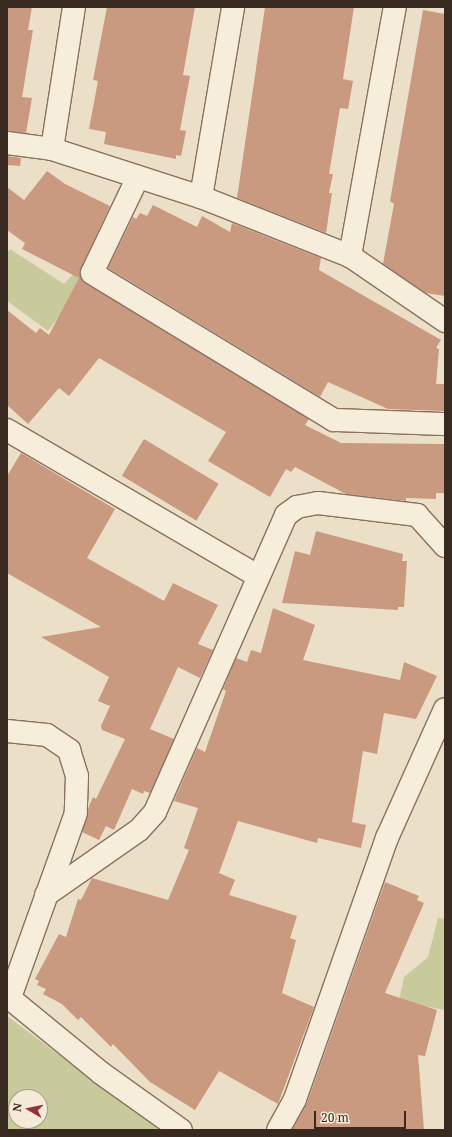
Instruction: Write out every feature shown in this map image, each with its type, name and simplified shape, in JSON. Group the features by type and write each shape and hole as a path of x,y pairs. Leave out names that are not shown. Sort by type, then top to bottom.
{"street":[{"path":"52,149 74,7"},
{"path":"201,197 233,7"},
{"path":"350,256 395,7"},
{"path":"7,143 52,149 201,197 350,256 445,321"},
{"path":"138,177 92,273 334,420 445,424"},
{"path":"7,430 258,576"},
{"path":"46,895 139,830 155,812 286,514 297,507 318,503 418,515 445,546"},
{"path":"278,1130 295,1098 387,838 438,739 445,709"},
{"path":"7,731 47,735 69,750 77,776 76,813 8,996 101,1073 181,1130"}],"green space":[{"path":"10,249 64,284 74,273 86,281 48,331 7,301 7,253"},
{"path":"438,918 445,919 445,1010 399,1001 404,977 428,957"},
{"path":"7,1016 157,1128 159,1130 7,1130"}],"building":[{"path":"7,7 32,7 28,30 33,30 22,97 32,98 26,133 7,131"},
{"path":"107,7 195,7 183,75 190,76 180,130 186,131 181,156 176,155 176,159 104,144 106,132 89,129 98,81 93,80"},
{"path":"265,7 354,7 343,79 353,81 348,109 340,108 329,174 333,174 329,193 332,193 326,233 237,198"},
{"path":"423,10 445,14 445,296 426,293 383,264 394,204 390,201"},
{"path":"7,156 21,158 20,166 7,165"},
{"path":"47,171 65,184 110,206 81,268 80,274 85,283 309,419 305,425 341,443 445,444 445,493 436,493 436,499 406,498 406,501 346,494 295,467 291,472 286,469 270,497 208,461 226,432 99,358 69,396 59,388 28,424 7,405 7,310 36,333 40,328 49,335 79,278 22,249 25,243 7,230 7,187 24,200"},
{"path":"153,205 197,227 202,216 230,232 232,223 321,258 319,270 441,340 436,348 439,349 436,384 445,384 445,411 388,409 328,382 320,397 108,268 133,217 136,219 140,213 147,216"},
{"path":"144,439 219,484 196,521 122,476"},
{"path":"21,453 115,509 87,558 164,601 173,583 218,605 198,644 213,650 200,678 178,667 150,729 174,739 150,793 144,791 143,794 132,789 114,830 106,826 99,840 82,832 93,797 96,799 125,739 102,730 101,726 110,706 98,701 109,677 41,637 101,627 7,573 7,476"},
{"path":"316,531 403,554 402,561 407,561 404,607 398,607 398,610 282,603 295,551 310,555"},
{"path":"273,608 315,625 303,660 400,680 404,662 437,676 416,719 384,713 377,754 363,751 352,822 366,825 361,848 318,838 317,843 238,821 219,873 235,880 229,895 297,916 290,938 296,940 282,993 314,1007 278,1104 219,1071 195,1110 150,1082 113,1044 111,1047 81,1017 78,1020 62,1004 43,994 46,989 37,985 39,981 35,979 59,934 66,937 78,899 81,900 92,878 168,900 189,850 184,848 198,808 174,801 197,748 205,752 226,691 223,689 236,658 247,662 251,650 261,653"},
{"path":"385,882 419,896 417,900 424,903 385,993 437,1010 425,1056 418,1055 424,1130 292,1130 307,1103"}]}
